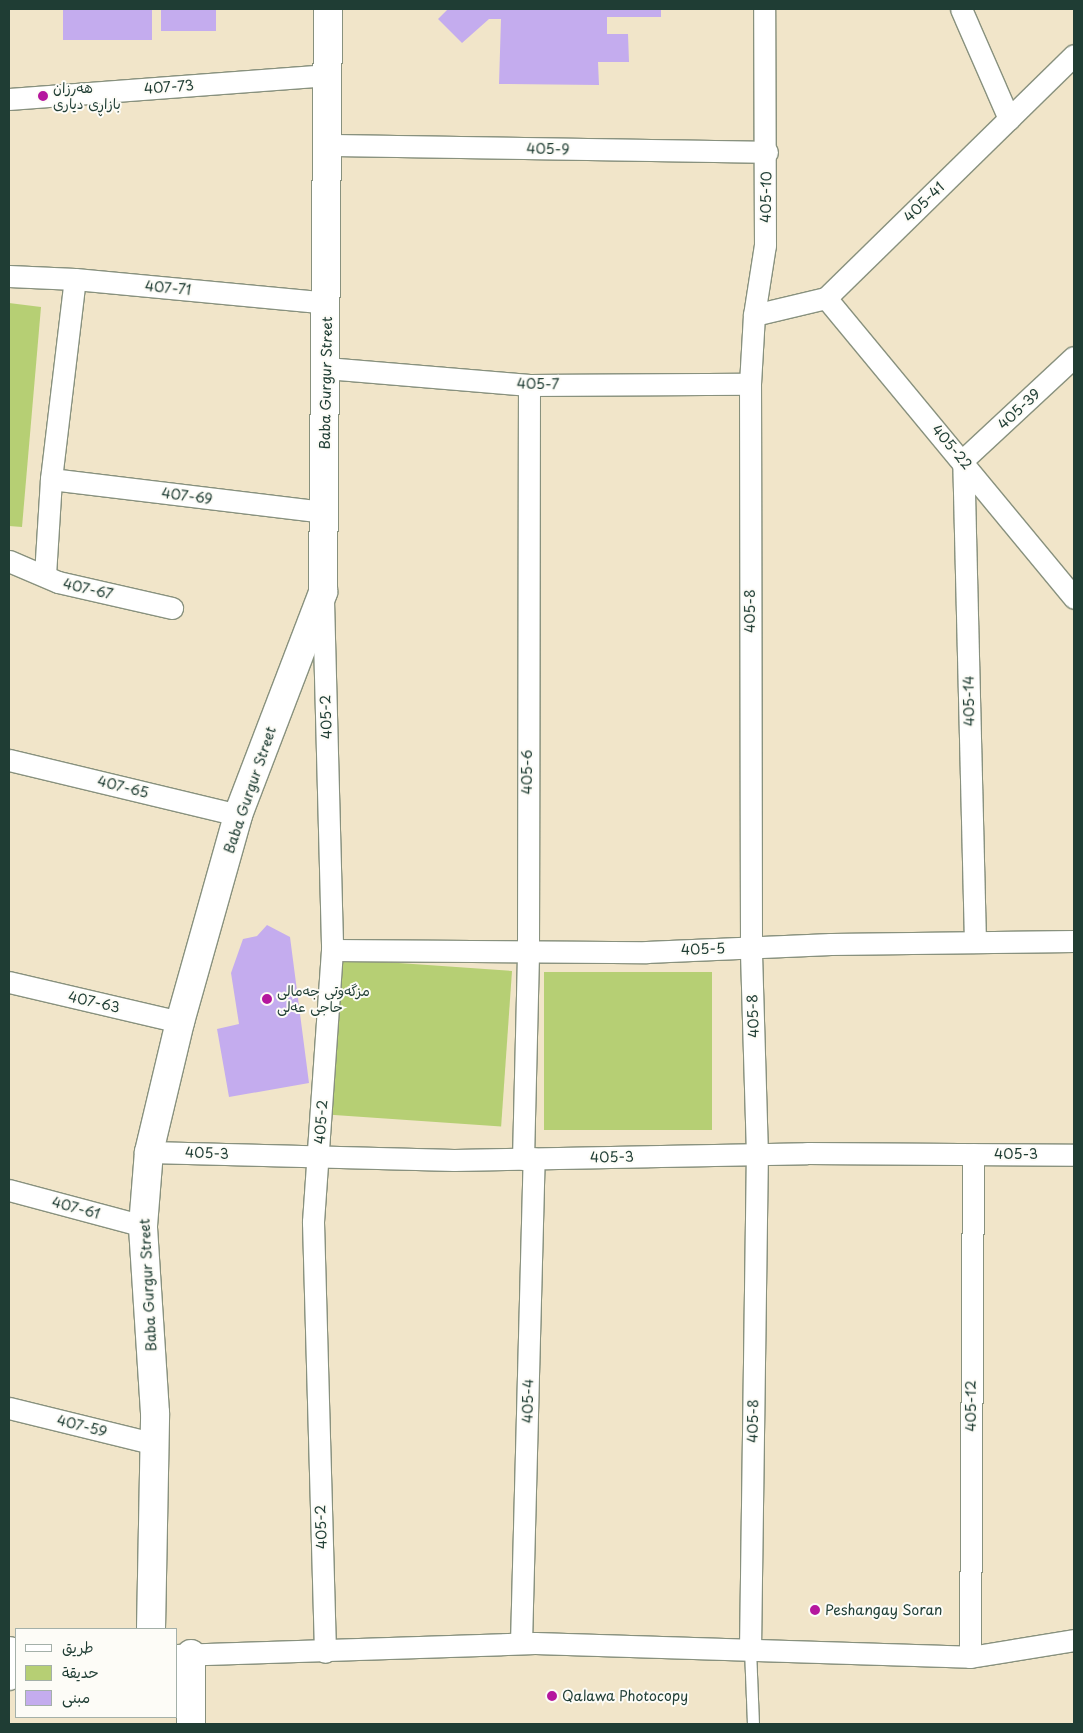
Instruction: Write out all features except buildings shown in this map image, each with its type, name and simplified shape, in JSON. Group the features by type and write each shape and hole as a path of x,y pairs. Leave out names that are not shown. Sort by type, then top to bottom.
{"street":[{"name":"Baba Gurgur Street","path":"151,1628 156,1444 143,1226 149,1152 180,1022 238,815 322,592 327,303 328,9"},
{"name":"405-10","path":"750,384 754,315 765,245 767,152 764,9"},
{"path":"961,9 1009,119"},
{"name":"405-41","path":"826,298 1074,55"},
{"name":"407-73","path":"9,99 328,75"},
{"name":"405-9","path":"328,145 767,152"},
{"name":"407-71","path":"9,276 75,279 327,303"},
{"path":"45,576 51,479 75,279"},
{"path":"754,315 826,298"},
{"name":"405-22","path":"826,298 963,460 1074,598"},
{"name":"405-39","path":"963,460 1074,357"},
{"name":"405-7","path":"326,368 529,385 750,384"},
{"name":"405-8","path":"750,384 751,947 757,1155 750,1649"},
{"name":"405-6","path":"529,385 529,1158"},
{"name":"405-14","path":"963,460 975,942"},
{"name":"407-69","path":"51,479 323,512"},
{"name":"407-67","path":"9,561 58,582 172,608"},
{"name":"405-2","path":"322,592 332,950 313,1222 325,1652"},
{"name":"407-65","path":"9,760 238,815"},
{"name":"405-5","path":"332,950 646,952 751,947 1074,941"},
{"name":"407-63","path":"9,982 180,1022"},
{"name":"405-3","path":"149,1152 529,1158 757,1155 1074,1155"},
{"name":"405-12","path":"970,1657 972,1154"},
{"name":"405-4","path":"521,1643 529,1158"},
{"name":"407-61","path":"9,1190 143,1226"},
{"name":"407-59","path":"9,1408 156,1444"},
{"path":"191,1724 184,1655 325,1652 521,1643 675,1650 750,1649 970,1657 1074,1640"}],"lane":[{"path":"750,1649 753,1724"}],"green space":[{"path":"9,303 41,307 22,527 9,526"},
{"path":"341,959 512,971 501,1127 331,1115"},
{"path":"544,972 712,972 712,1130 544,1130"}],"place":[{"name":"هەرزان بازاڕی دیاری","path":"43,96"},
{"name":"مزگەوتی جەمالی حاجی عەلی","path":"267,999"},
{"name":"Peshangay Soran","path":"815,1610"},
{"name":"Qalawa Photocopy","path":"552,1696"}]}
